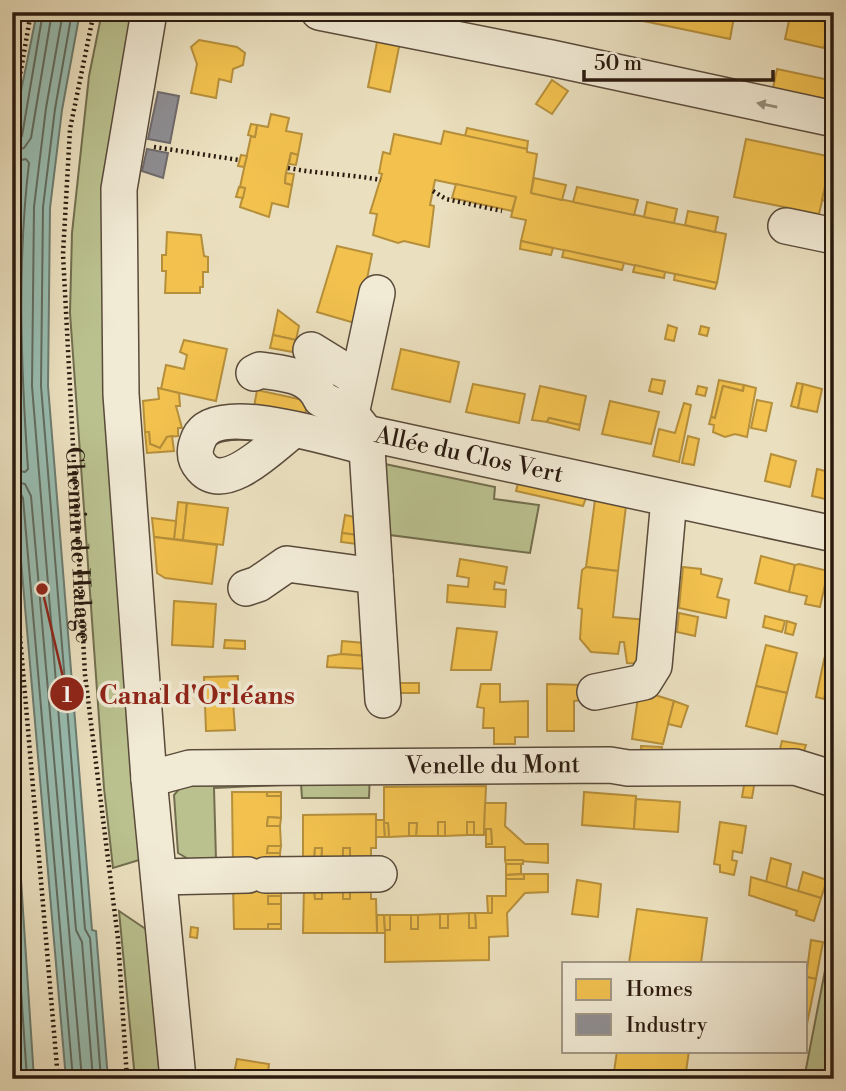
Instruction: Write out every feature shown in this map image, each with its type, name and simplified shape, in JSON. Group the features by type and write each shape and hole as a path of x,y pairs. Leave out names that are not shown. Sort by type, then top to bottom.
{"street":[{"path":"149,12 119,190 121,394 149,779 178,1079"},
{"path":"319,12 551,58 834,119"},
{"path":"786,226 834,236"},
{"path":"361,431 358,379 377,293"},
{"path":"311,351 358,379"},
{"path":"254,373 260,370 302,377 316,388 321,399 361,431"},
{"path":"292,431 361,431"},
{"name":"Allée du Clos Vert","path":"383,700 375,576 361,431 834,534"},
{"path":"595,692 644,682 654,666 669,499"},
{"path":"246,588 258,584 287,564 375,576"},
{"name":"Venelle du Mont","path":"149,779 190,768 610,765 628,768 795,767 834,779"},
{"path":"160,877 379,874"}],"path":[{"path":"12,122 30,12"},
{"name":"Chemin de Halage","path":"94,12 70,129 62,254 85,675 118,939 127,1079"},
{"path":"126,142 239,160"},
{"path":"288,168 323,175 348,173 381,180"},
{"path":"433,191 446,199 502,212"},
{"path":"12,543 58,1079"}],"green space":[{"path":"102,12 142,12 111,171 149,857 113,868 104,788 70,313 72,233 89,76"},
{"path":"385,464 495,487 494,499 539,505 530,553 390,535"},
{"path":"370,772 369,798 302,798 301,784 214,788 216,860 190,860 178,853 174,795 191,775"},
{"path":"119,911 162,940 169,1079 135,1079"},
{"path":"834,924 834,1079 804,1079"}],"water":[{"path":"12,12 24,12 12,57"},
{"path":"37,12 80,12 62,110 50,208 48,386 92,930 96,931 108,1079 66,1079 12,457 12,164 20,96"},
{"path":"12,748 13,757 34,1079 12,1079"}],"building: Homes":[{"path":"600,12 735,12 730,39"},
{"path":"791,12 832,12 824,48 785,39"},
{"path":"379,32 401,37 390,92 368,87"},
{"path":"199,40 237,47 245,53 243,65 233,69 231,82 219,79 216,98 191,93 197,64 191,47"},
{"path":"777,69 834,81 834,101 773,88"},
{"path":"552,80 568,91 552,114 536,104"},
{"path":"271,114 289,118 286,131 302,134 298,155 291,153 286,173 285,183 292,185 288,207 272,203 269,217 240,207 245,188 240,187 251,136 255,137 257,125 268,127"},
{"path":"251,124 257,125 255,137 248,135"},
{"path":"467,128 528,141 527,149 465,136"},
{"path":"444,131 527,149 527,152 537,154 531,193 726,234 717,283 521,241 526,220 511,217 516,197 435,180 430,205 434,206 429,247 404,241 398,243 373,235 377,214 370,213 382,174 379,173 383,152 390,154 394,134 441,144"},
{"path":"746,139 832,157 819,214 734,197"},
{"path":"834,148 834,203 822,200"},
{"path":"291,153 298,155 296,165 289,164"},
{"path":"241,155 247,156 244,167 238,166"},
{"path":"286,173 294,174 292,185 285,183"},
{"path":"534,178 566,185 562,200 531,193"},
{"path":"456,184 516,197 512,211 452,198"},
{"path":"239,187 245,188 243,198 236,197"},
{"path":"577,187 638,200 634,215 573,202"},
{"path":"647,202 677,209 674,223 644,217"},
{"path":"688,211 718,217 715,232 685,225"},
{"path":"167,232 201,235 204,256 208,257 208,272 203,272 203,287 200,287 200,293 165,293 166,271 162,271 162,255 166,255"},
{"path":"521,241 553,248 551,255 520,249"},
{"path":"337,246 372,254 358,324 317,312"},
{"path":"564,250 624,263 622,270 562,257"},
{"path":"635,265 665,272 664,278 633,272"},
{"path":"675,274 717,283 715,289 674,280"},
{"path":"278,310 299,326 296,340 273,335"},
{"path":"668,325 677,328 674,341 665,339"},
{"path":"701,326 709,328 707,336 699,334"},
{"path":"273,335 296,340 293,352 270,348"},
{"path":"184,340 227,349 216,401 161,389 166,365 184,369 187,355 180,352"},
{"path":"401,349 459,362 450,402 392,389"},
{"path":"652,379 665,381 662,394 649,391"},
{"path":"719,380 744,385 743,391 723,386 715,418 711,417"},
{"path":"797,383 803,384 798,408 791,406"},
{"path":"473,384 525,394 519,423 466,412"},
{"path":"803,384 822,389 817,412 798,408"},
{"path":"744,385 756,388 747,437 735,434 725,437 713,432 714,425 709,424 711,417 715,418 723,386 743,391"},
{"path":"540,386 586,396 580,425 549,418 547,422 532,420"},
{"path":"698,386 707,388 705,396 696,394"},
{"path":"158,388 179,393 180,406 176,406 182,428 178,428 178,436 167,437 160,448 150,444 149,432 145,432 143,401 159,399"},
{"path":"257,390 308,401 304,418 254,407"},
{"path":"757,400 772,403 766,431 751,428"},
{"path":"610,401 659,412 651,444 602,434"},
{"path":"684,403 691,405 679,462 653,456 659,429 675,433"},
{"path":"549,418 580,425 579,430 547,422"},
{"path":"145,432 149,432 150,444 160,448 167,437 172,436 174,451 147,453"},
{"path":"688,436 699,439 694,465 682,463"},
{"path":"771,454 796,461 790,487 765,481"},
{"path":"817,469 834,473 834,501 812,496"},
{"path":"518,483 586,498 583,506 516,491"},
{"path":"595,500 626,506 618,571 586,567"},
{"path":"178,502 187,503 183,540 174,539"},
{"path":"187,503 228,508 223,545 183,540"},
{"path":"345,515 355,517 357,535 342,533"},
{"path":"152,518 176,521 174,539 154,537"},
{"path":"342,533 357,535 357,544 341,542"},
{"path":"154,537 217,545 212,584 165,578 157,573"},
{"path":"761,556 795,565 789,592 755,583"},
{"path":"460,559 507,567 504,584 495,582 494,589 506,590 505,607 447,602 448,585 468,587 469,578 457,576"},
{"path":"795,565 828,571 820,607 805,604 807,596 789,592"},
{"path":"586,567 618,571 613,617 648,620 643,664 627,663 624,642 620,642 618,654 591,652 580,639 582,609 578,608 582,570"},
{"path":"683,567 701,569 701,574 722,579 717,597 729,600 726,618 679,608"},
{"path":"174,601 216,604 213,647 172,645"},
{"path":"679,613 698,617 695,636 677,632"},
{"path":"765,616 785,621 782,632 763,627"},
{"path":"787,621 796,624 793,635 785,633"},
{"path":"457,628 497,632 491,670 451,670"},
{"path":"830,636 834,636 834,662 824,660"},
{"path":"225,640 245,641 245,649 224,648"},
{"path":"342,641 365,643 366,656 341,654"},
{"path":"766,645 797,653 787,693 756,686"},
{"path":"328,656 366,656 367,669 327,667"},
{"path":"824,660 832,662 824,699 816,697"},
{"path":"238,676 238,700 233,700 235,730 206,731 204,677"},
{"path":"396,683 419,683 419,693 397,693"},
{"path":"481,684 500,684 500,702 528,701 528,737 515,737 515,744 494,744 494,728 483,728 484,708 477,707"},
{"path":"547,684 584,685 585,700 574,701 574,731 547,731"},
{"path":"756,686 787,693 777,734 746,726"},
{"path":"639,690 674,701 663,744 632,739"},
{"path":"674,701 688,706 681,727 668,724"},
{"path":"782,741 806,745 802,757 779,753"},
{"path":"641,746 662,747 660,758 642,757"},
{"path":"745,779 755,780 752,798 742,797"},
{"path":"486,786 484,835 474,835 474,822 467,822 467,835 445,836 445,822 438,822 438,836 416,836 417,823 409,823 409,836 389,837 388,823 384,823 384,787"},
{"path":"232,792 267,792 267,796 281,796 281,818 268,817 267,826 280,826 281,846 268,846 267,853 280,853 280,866 233,866"},
{"path":"267,792 281,792 281,796 267,796"},
{"path":"584,792 636,796 634,829 582,825"},
{"path":"636,799 680,802 678,832 634,829"},
{"path":"485,803 506,803 505,826 525,844 548,844 548,863 505,860 505,847 486,847 486,844 492,844 491,829 486,829 484,835"},
{"path":"376,814 376,848 371,848 371,862 350,862 350,848 343,848 343,863 321,862 322,848 315,848 314,862 303,863 303,815"},
{"path":"268,817 281,818 280,826 267,826"},
{"path":"376,820 384,820 385,837 376,837"},
{"path":"438,822 445,822 445,836 438,836"},
{"path":"467,822 474,822 474,835 467,835"},
{"path":"720,822 746,826 742,853 733,851 732,860 737,861 734,875 720,872 720,865 714,864"},
{"path":"384,823 388,823 389,837 385,837"},
{"path":"409,823 417,823 416,836 409,836"},
{"path":"486,829 491,829 492,844 486,844"},
{"path":"268,846 281,846 280,853 267,853"},
{"path":"315,848 322,848 321,862 314,862"},
{"path":"343,848 350,848 350,862 343,863"},
{"path":"771,858 791,864 786,888 766,882"},
{"path":"505,860 523,860 523,864 506,864"},
{"path":"506,864 521,864 521,874 506,875"},
{"path":"803,872 827,880 821,898 798,891"},
{"path":"524,874 548,874 548,892 525,893 507,913 508,936 489,937 489,960 385,962 385,930 390,930 390,915 411,915 411,929 418,929 418,915 440,914 440,928 448,928 448,914 469,913 469,928 476,928 475,913 492,913 492,896 506,896 506,879 524,879"},
{"path":"524,874 524,879 506,879 506,875"},
{"path":"751,877 821,898 814,921 796,915 797,911 749,895"},
{"path":"577,880 601,884 598,917 572,914"},
{"path":"233,884 280,885 281,896 268,896 268,904 281,904 281,924 268,924 268,929 234,929"},
{"path":"314,885 315,899 322,899 322,886 343,885 343,899 350,899 350,885 371,885 371,899 376,899 377,933 303,933 304,886"},
{"path":"314,885 322,886 322,899 315,899"},
{"path":"343,885 350,885 350,899 343,899"},
{"path":"268,896 281,896 281,904 268,904"},
{"path":"487,896 492,896 492,913 488,913"},
{"path":"637,909 707,918 701,962 629,962"},
{"path":"469,913 475,913 476,928 469,928"},
{"path":"440,914 448,914 448,928 440,928"},
{"path":"377,915 384,915 385,933 377,933"},
{"path":"384,915 390,915 390,930 385,930"},
{"path":"411,915 418,915 418,929 411,929"},
{"path":"268,924 281,924 281,929 268,929"},
{"path":"191,927 198,928 197,938 190,937"},
{"path":"811,940 823,942 816,979 808,977"},
{"path":"808,977 816,979 808,1019"},
{"path":"617,1052 689,1052 685,1079 613,1079"},
{"path":"237,1059 269,1064 267,1079 233,1079"}],"building: Industry":[{"path":"158,92 179,96 170,143 148,139"},
{"path":"147,149 168,153 163,178 142,171"}],"place":[{"name":"Canal d'Orléans","path":"42,589"}]}
